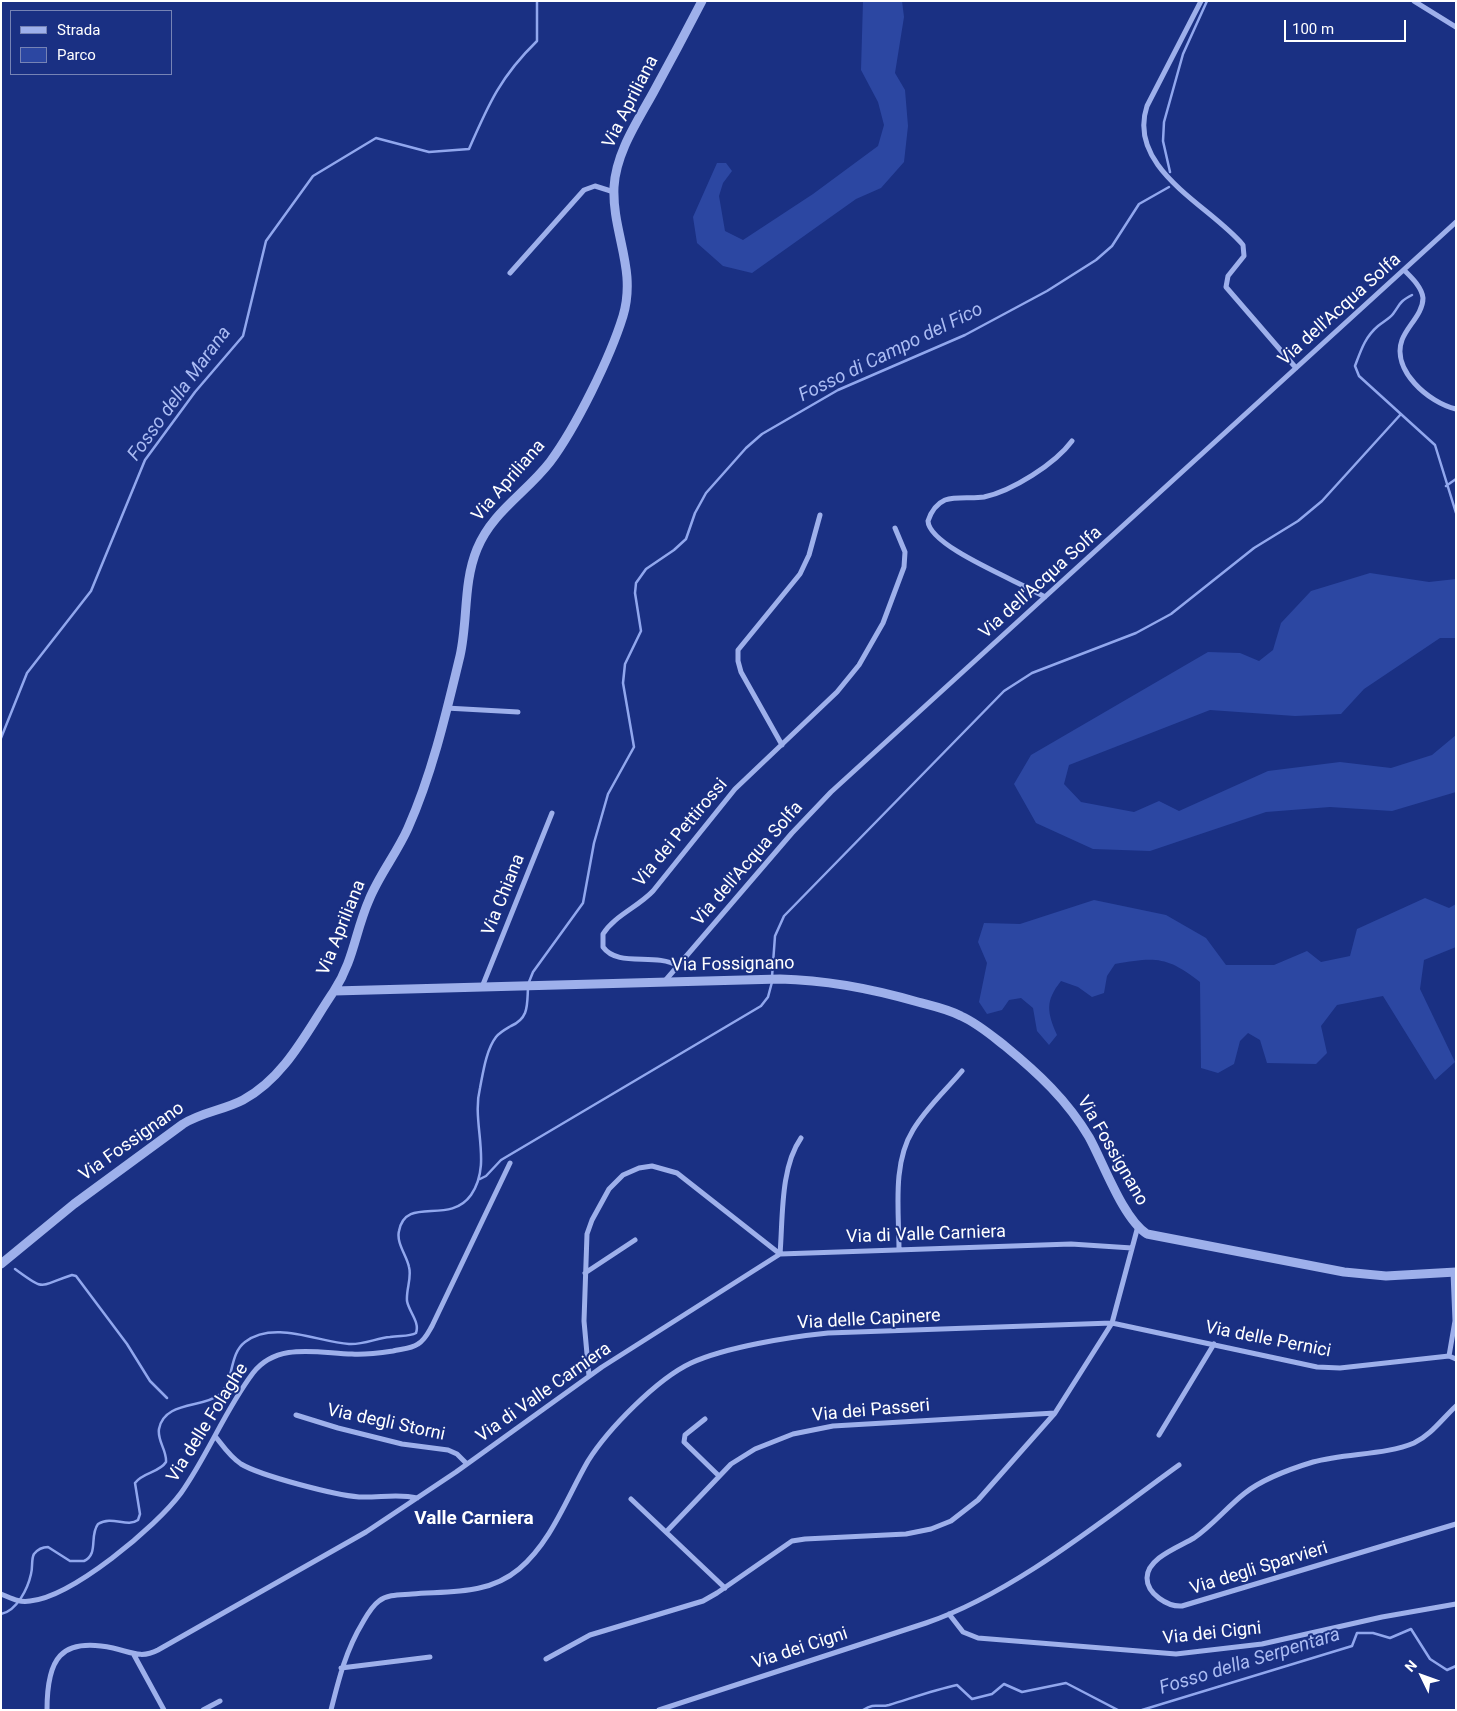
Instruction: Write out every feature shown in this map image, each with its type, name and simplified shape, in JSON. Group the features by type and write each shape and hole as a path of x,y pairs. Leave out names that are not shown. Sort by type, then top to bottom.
{"street":[{"name":"Via Apriliana","path":"334,991 352,955 370,897 400,844 415,812 461,650 468,582 478,546 498,515 544,470 556,453 594,384 623,315 628,280 614,192 617,168 626,144 702,1"},
{"path":"1414,1 1456,27"},
{"path":"1201,2 1147,106 1144,122 1147,142 1154,159 1174,183 1243,245 1244,256 1228,276 1226,287 1296,368"},
{"path":"510,273 584,190 597,186 614,192"},
{"name":"Via dell'Acqua Solfa","path":"663,982 784,842 820,804 1456,222"},
{"path":"1404,270 1418,286 1422,299 1421,308 1402,338 1400,351 1402,363 1410,377 1428,395 1456,409"},
{"path":"1045,597 951,548 933,534 928,521 934,510 945,500 982,497 1010,488 1058,456 1072,441"},
{"path":"782,745 741,672 738,650 800,574 809,555 820,515"},
{"name":"Via dei Pettirossi","path":"678,966 663,959 622,958 613,955 603,947 603,934 611,924 641,903 653,891 726,799 851,677 878,632 897,590 905,563 904,548 895,528"},
{"path":"446,708 518,712"},
{"name":"Via Chiana","path":"482,988 552,813"},
{"name":"Via Fossignano","path":"1,1264 62,1213 183,1124 202,1113 236,1103 262,1087 285,1063 334,991 780,979 820,981 876,991 954,1013 978,1025 1046,1081 1068,1106 1088,1136 1123,1204 1138,1226 1154,1236 1344,1272 1386,1276 1454,1272"},
{"path":"899,1250 899,1178 906,1145 922,1117 962,1071"},
{"path":"780,1254 787,1173 792,1154 801,1138"},
{"name":"Via delle Folaghe","path":"1,1594 12,1599 29,1602 54,1593 87,1576 142,1533 182,1492 253,1373 272,1357 303,1351 375,1353 408,1348 422,1341 432,1326 510,1163"},
{"path":"589,1376 584,1321 588,1229 607,1192 623,1174 646,1167 669,1170 688,1180 780,1254"},
{"path":"546,1659 585,1637 700,1602 725,1588 776,1550 795,1540 906,1534 947,1523 964,1513 984,1494 1055,1413 1112,1324 1138,1226"},
{"path":"585,1273 635,1240"},
{"name":"Via di Valle Carniera","path":"47,1710 48,1691 54,1665 60,1655 68,1648 79,1645 97,1646 134,1655 145,1655 158,1650 339,1548 467,1464 589,1376 780,1254 1071,1244 1132,1248"},
{"path":"1454,1272 1455,1321 1449,1356 1456,1359"},
{"name":"Via delle Pernici","path":"1112,1324 1214,1344 1279,1360 1329,1368 1449,1356"},
{"name":"Via delle Capinere","path":"331,1710 341,1668 353,1638 373,1606 380,1600 400,1595 474,1590 497,1583 520,1568 548,1532 587,1463 603,1439 665,1380 692,1362 723,1352 785,1339 822,1334 1112,1324"},
{"path":"1159,1435 1214,1344"},
{"name":"Via degli Sparvieri","path":"1456,1406 1429,1433 1408,1445 1318,1461 1254,1486 1202,1532 1155,1562 1148,1571 1147,1583 1150,1590 1162,1599 1172,1605 1182,1606 1456,1524"},
{"name":"Via dei Passeri","path":"666,1532 718,1475 735,1461 755,1449 780,1438 811,1429 1055,1413"},
{"name":"Via degli Storni","path":"296,1415 370,1436 451,1451 467,1464"},
{"path":"705,1419 685,1435 684,1442 718,1475"},
{"path":"215,1436 233,1458 256,1470 340,1494 366,1497 402,1495 417,1498"},
{"name":"Via dei Cigni","path":"659,1710 949,1614 992,1592 1054,1554 1179,1465"},
{"path":"631,1499 725,1588"},
{"name":"Via dei Cigni","path":"949,1614 963,1632 978,1638 1082,1645 1172,1654 1262,1644 1382,1617 1456,1604"},
{"path":"134,1655 164,1710"},
{"path":"341,1668 430,1657"},
{"path":"203,1710 220,1701"}],"green space":[{"path":"863,1 902,1 904,17 895,73 905,90 908,126 904,162 881,188 856,199 752,273 723,266 697,243 693,217 717,163 726,163 732,171 723,183 719,196 725,231 743,240 813,194 878,146 884,125 878,102 861,70"},
{"path":"1370,573 1429,582 1456,579 1456,638 1440,638 1364,689 1341,714 1295,716 1210,710 1069,765 1064,784 1081,802 1134,812 1159,801 1179,811 1268,771 1340,762 1391,768 1432,755 1456,735 1456,792 1392,811 1330,807 1266,812 1150,851 1093,849 1036,823 1014,784 1031,755 1208,652 1240,653 1259,661 1273,650 1281,623 1311,591"},
{"path":"1425,898 1449,908 1456,904 1456,947 1424,960 1420,989 1455,1062 1435,1080 1383,996 1337,1005 1321,1026 1327,1053 1316,1064 1267,1063 1260,1040 1248,1033 1240,1041 1234,1064 1218,1073 1201,1068 1200,982 1189,973 1169,963 1141,960 1115,964 1107,976 1104,993 1092,997 1078,987 1061,981 1050,1001 1051,1020 1057,1035 1049,1045 1037,1031 1033,1008 1021,998 1009,1000 1002,1010 987,1014 979,1002 987,963 978,942 984,923 1020,924 1094,900 1166,915 1206,938 1226,965 1274,965 1307,951 1321,962 1350,956 1357,929"}],"waterway":[{"name":"Fosso della Marana","path":"1,738 27,673 91,591 145,460 195,392 243,336 266,241 313,176 376,138 429,152 469,149 483,118 505,78 537,41 537,1"},
{"name":"Fosso di Campo del Fico","path":"1170,172 1163,141 1164,122 1183,54 1207,1"},
{"name":"Fosso di Campo del Fico","path":"529,982 533,972 583,903 594,843 608,794 634,747 623,683 625,664 641,631 635,593 636,583 646,569 674,550 686,539 695,513 706,493 746,448 762,434 838,390 965,335 1047,291 1096,260 1112,246 1139,204 1169,187"},
{"path":"1412,295 1402,301 1392,316 1378,326 1370,335 1355,366 1359,376 1435,445 1456,513"},
{"path":"772,977 775,936 784,916 1004,691 1032,673 1136,633 1171,614 1254,548 1298,521 1322,501 1401,414"},
{"path":"1446,486 1456,479"},
{"path":"480,1179 486,1176 501,1160 761,1006 768,997 772,982"},
{"name":"Fosso di Campo del Fico","path":"1,1614 7,1612 21,1598 30,1580 33,1556 36,1552 48,1547 70,1561 84,1561 89,1558 93,1549 94,1534 98,1524 109,1521 129,1523 138,1520 140,1514 135,1483 138,1479 163,1466 166,1462 159,1433 162,1420 176,1409 204,1402 219,1395 227,1383 236,1354 245,1342 257,1336 282,1332 349,1344 416,1333 417,1325 407,1301 410,1271 400,1245 399,1231 403,1220 410,1215 419,1212 451,1209 462,1204 471,1195 477,1183 480,1170 478,1102 485,1062 496,1037 517,1023 524,1015 527,1005 528,988"},
{"path":"15,1269 32,1281 42,1285 72,1275 76,1276 127,1344 150,1381 167,1398"},
{"name":"Fosso della Serpentara","path":"1142,1710 1352,1646 1357,1633 1373,1633 1390,1638 1411,1629 1430,1659 1447,1670 1456,1666"},
{"name":"Fosso della Serpentara","path":"863,1710 874,1706 889,1705 957,1685 972,1699 992,1694 1004,1684 1022,1692 1066,1683 1118,1710"}],"district":[{"name":"Valle Carniera","path":"474,1519"}]}
